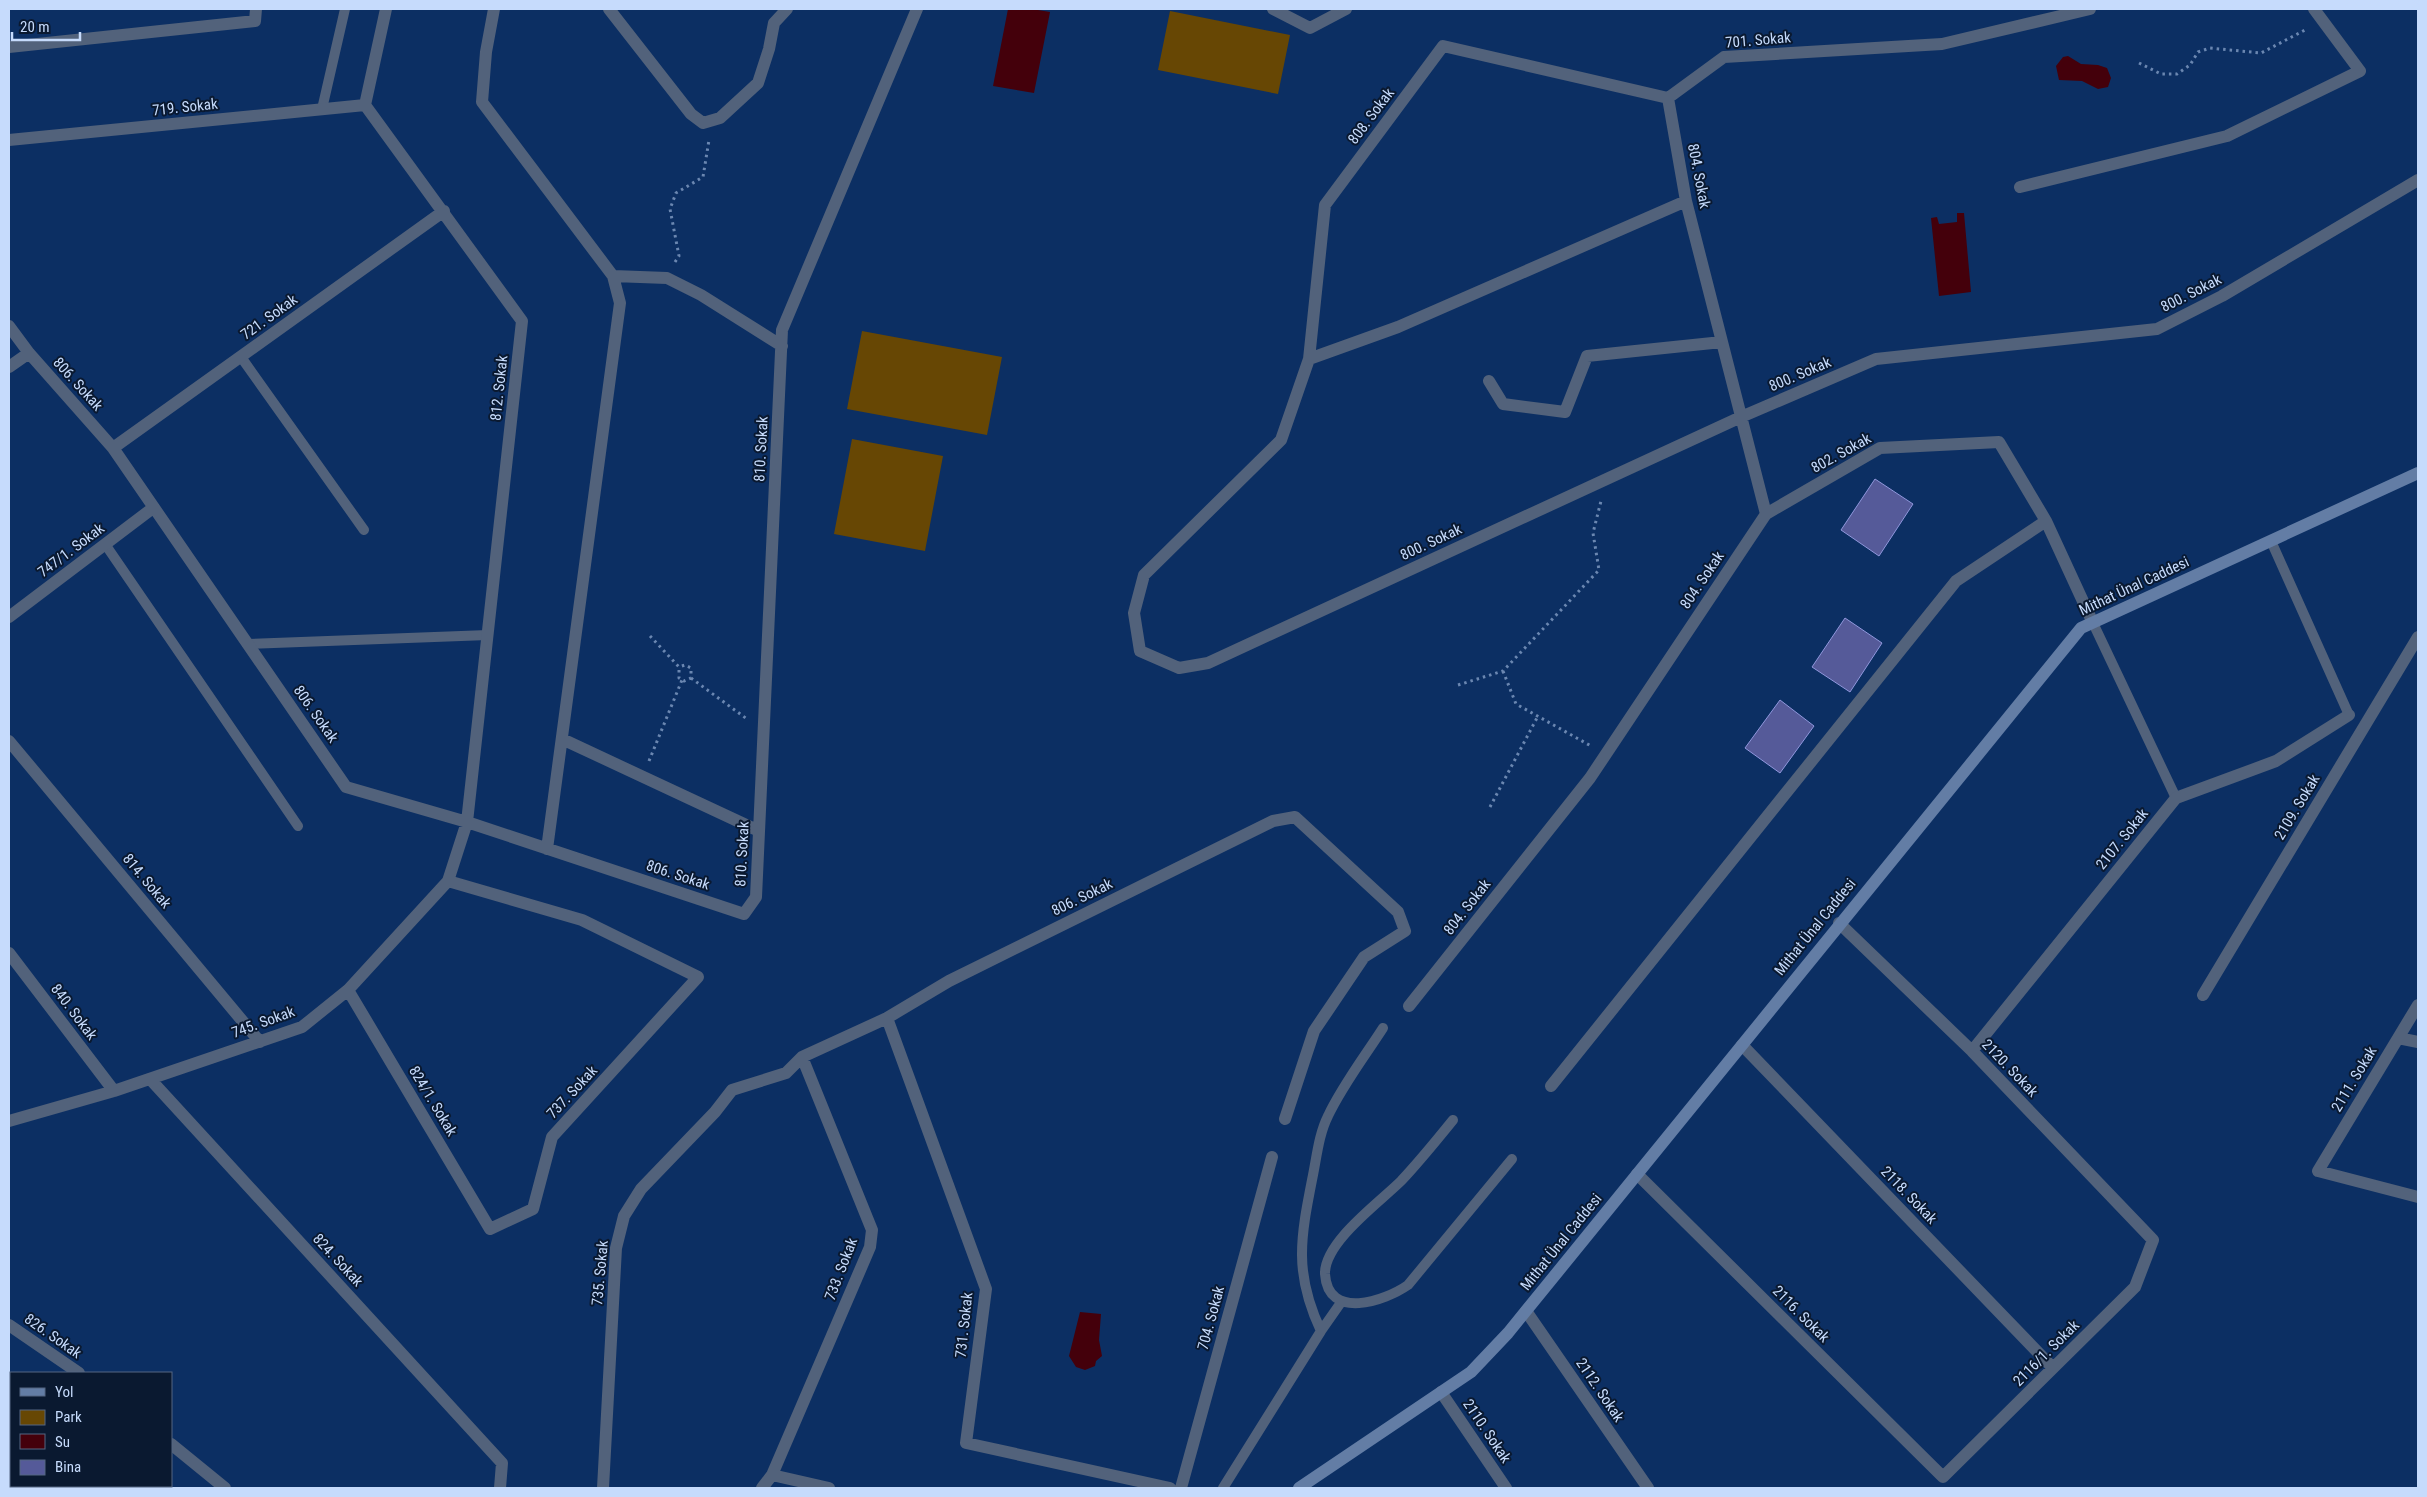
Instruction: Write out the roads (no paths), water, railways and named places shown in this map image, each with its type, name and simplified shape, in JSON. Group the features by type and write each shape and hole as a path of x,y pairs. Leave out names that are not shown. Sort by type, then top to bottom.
{"main road":[{"name":"Mithat Ünal Caddesi","path":"1299,1488 1471,1372 1526,1311 1839,923 2081,628 2418,474"}],"street":[{"path":"9,47 255,21 256,9"},
{"path":"365,105 386,9"},
{"path":"494,9 486,52 482,102 613,276 620,303 547,849"},
{"path":"610,9 691,114 703,123 720,118 758,83 769,49 774,23 787,9"},
{"name":"810. Sokak","path":"744,914 756,897 782,330 917,9"},
{"path":"1273,9 1310,28 1346,9"},
{"name":"701. Sokak","path":"1668,98 1724,57 1942,44 2090,9"},
{"path":"2020,187 2228,136 2360,71 2314,9"},
{"name":"808. Sokak","path":"1309,359 1326,205 1443,46 1668,98"},
{"name":"804. Sokak","path":"1409,1006 1590,778 1766,514 1686,201 1668,98"},
{"name":"719. Sokak","path":"9,140 365,105"},
{"name":"812. Sokak","path":"365,105 444,211 522,321 467,822"},
{"name":"800. Sokak","path":"1309,359 1281,440 1144,575 1134,613 1140,651 1179,668 1208,663 1741,417 1876,360 2157,329 2222,296 2418,180"},
{"path":"1309,359 1398,327 1686,201"},
{"name":"721. Sokak","path":"113,448 444,211"},
{"path":"613,276 667,278 701,295 782,346"},
{"name":"806. Sokak","path":"9,326 29,353 113,448 346,787 467,822 744,914"},
{"path":"1489,381 1504,404 1565,412 1587,356 1722,342"},
{"path":"9,368 29,353"},
{"name":"802. Sokak","path":"1766,514 1880,448 1999,442 2046,522"},
{"name":"747/1. Sokak","path":"9,617 153,508"},
{"path":"1551,1086 1956,581 2046,522 2093,622"},
{"name":"2109. Sokak","path":"2203,995 2418,637"},
{"path":"2176,798 2276,761 2349,715"},
{"path":"562,739 759,831"},
{"name":"814. Sokak","path":"9,741 260,1042"},
{"name":"2107. Sokak","path":"1972,1051 2176,798"},
{"name":"806. Sokak","path":"802,1057 888,1018 949,981 1273,821 1295,817 1398,912 1404,931 1364,957 1314,1031 1285,1119"},
{"name":"745. Sokak","path":"9,1121 114,1091 302,1027 348,990 448,881 467,822"},
{"name":"737. Sokak","path":"448,881 582,920 698,977 552,1137 533,1209 490,1229"},
{"name":"2120. Sokak","path":"1839,923 1972,1051 2153,1240"},
{"name":"840. Sokak","path":"9,953 114,1091"},
{"name":"824/1. Sokak","path":"348,990 490,1229"},
{"name":"2111. Sokak","path":"2418,1005 2318,1171 2418,1197"},
{"name":"731. Sokak","path":"888,1018 986,1289 966,1443 1170,1488"},
{"path":"2398,1038 2418,1042"},
{"name":"2118. Sokak","path":"1742,1045 2054,1368"},
{"name":"733. Sokak","path":"762,1488 772,1475 870,1247 872,1230 802,1057"},
{"name":"735. Sokak","path":"603,1488 616,1248 624,1216 641,1189 715,1112 732,1090 786,1074 802,1057"},
{"name":"824. Sokak","path":"150,1079 502,1463 500,1488"},
{"name":"704. Sokak","path":"1181,1488 1272,1157"},
{"name":"2116. Sokak","path":"1637,1174 1943,1476"},
{"name":"2116/1. Sokak","path":"1943,1476 2136,1287 2153,1240"},
{"name":"2112. Sokak","path":"1526,1311 1648,1488"},
{"name":"826. Sokak","path":"9,1325 78,1372"},
{"name":"2110. Sokak","path":"1441,1392 1506,1488"},
{"path":"172,1445 226,1488"},
{"path":"772,1475 829,1488"}],"lane":[{"path":"322,109 346,9"},
{"path":"241,357 364,530"},
{"path":"2271,541 2349,715"},
{"path":"105,544 298,826"},
{"path":"2093,622 2176,798"},
{"path":"247,644 488,635"},
{"path":"1321,1331 1305,1290 1301,1248 1320,1139 1328,1116 1383,1028"},
{"path":"1453,1120 1400,1182 1358,1219 1329,1257 1325,1274 1327,1282 1330,1289 1342,1301 1358,1304 1375,1302 1397,1293 1408,1285 1512,1159"},
{"path":"1223,1488 1321,1331 1342,1301"}],"water":[{"path":"1008,9 1032,9 1050,12 1034,93 993,86"},
{"path":"2068,56 2081,64 2098,65 2107,68 2111,78 2108,87 2098,89 2082,81 2059,80 2056,66 2063,57"},
{"path":"1957,213 1964,213 1971,292 1939,296 1931,218 1937,217 1939,224 1957,222"},
{"path":"1080,1312 1101,1314 1099,1340 1102,1356 1096,1361 1095,1366 1085,1370 1076,1367 1069,1356"}]}
